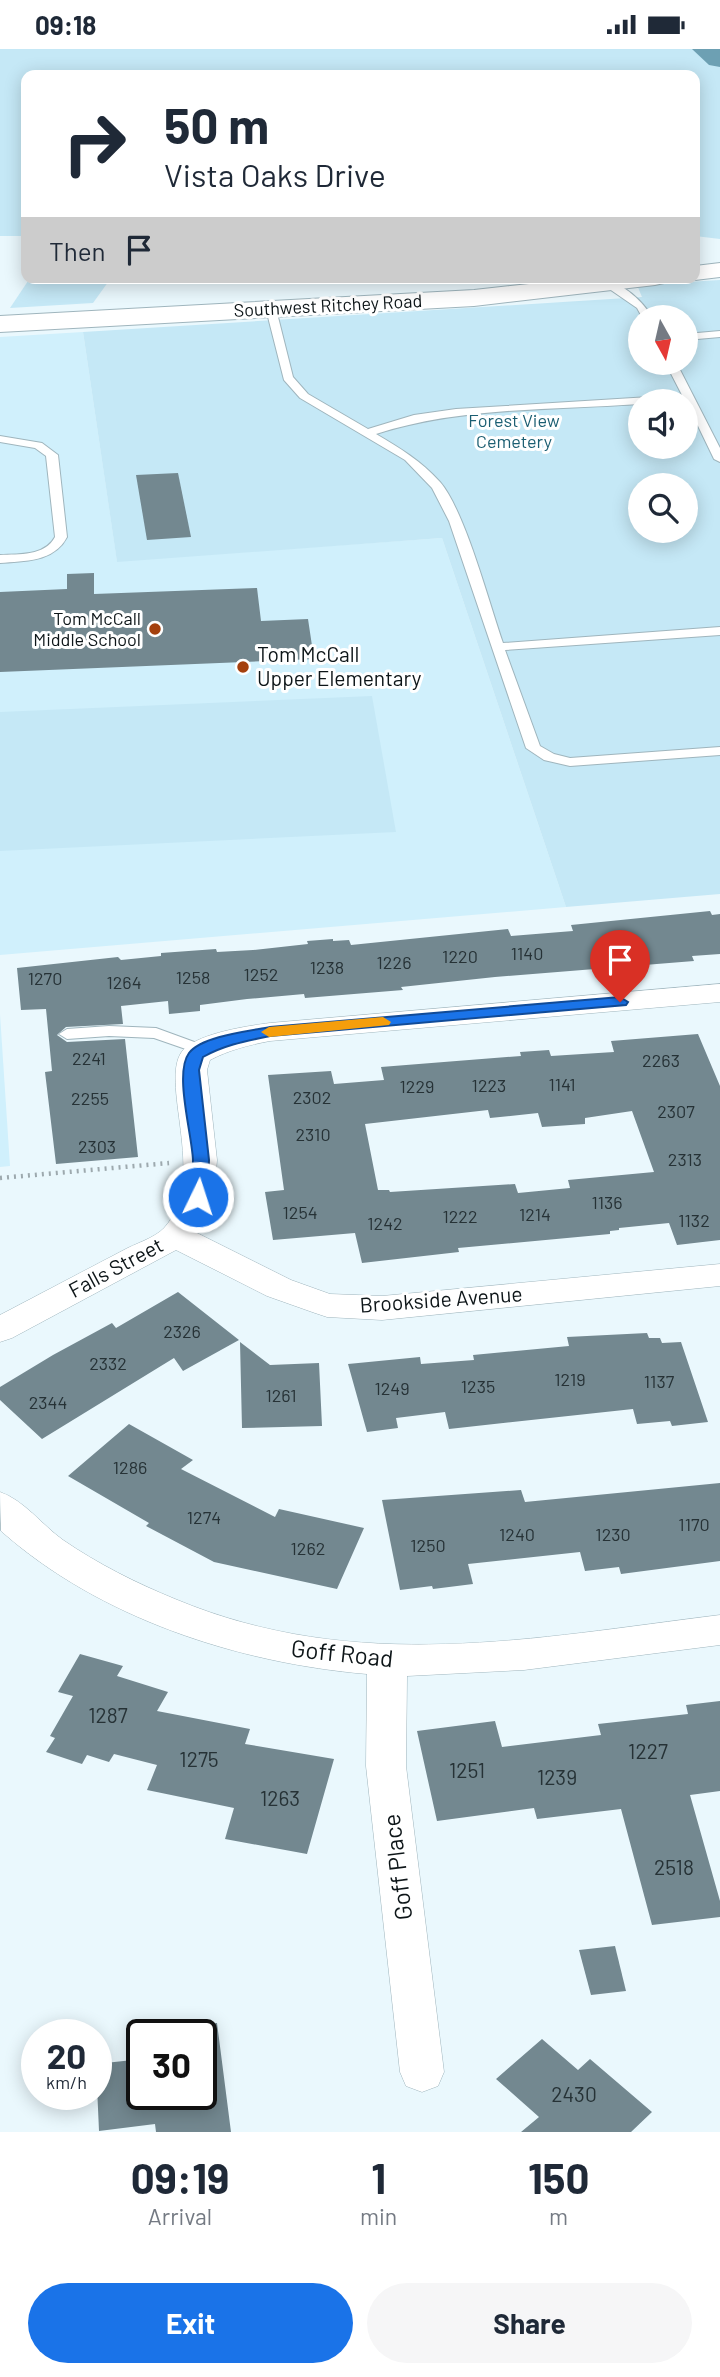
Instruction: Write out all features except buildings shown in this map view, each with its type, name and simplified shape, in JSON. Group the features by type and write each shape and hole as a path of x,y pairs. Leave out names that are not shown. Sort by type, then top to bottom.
{"street":[{"path":"700,272 720,270"},
{"name":"Southwest Ritchey Road","path":"0,324 484,297 609,284"},
{"path":"200,1053 234,1038 270,1032 720,993"},
{"name":"Falls Street","path":"0,1330 176,1236 198,1197 201,1160 191,1070 200,1053"},
{"name":"Brookside Avenue","path":"176,1236 279,1289 327,1305 382,1308 720,1275"},
{"name":"Goff Road","path":"0,1506 12,1519 71,1564 124,1593 178,1618 273,1647 327,1656 387,1661 508,1655 720,1630"},
{"name":"Goff Place","path":"387,1661 386,1766 422,2072"}],"lane":[{"path":"609,284 640,305"},
{"path":"271,309 288,378 304,396 409,458 437,486 454,521 531,745 546,757 583,761 720,751"},
{"path":"698,336 720,334"},
{"path":"366,433 414,418 456,412 628,402"},
{"path":"698,415 719,456"},
{"path":"0,441 21,442 47,449 55,460 61,537 52,549 40,554 0,559"},
{"path":"497,647 720,631"},
{"path":"67,1034 109,1031 156,1033 200,1053"}],"path":[{"path":"0,1178 201,1160"}],"shaded area":[{"name":"Tom McCall Upper Elementary","path":"83,332 117,561 442,538 566,907 0,955 0,337"},
{"path":"0,1014 10,1166 0,1167"}],"green space":[{"path":"0,49 720,49 720,239 700,237 700,70 21,70 21,236 0,236"},
{"name":"Forest View Cemetery","path":"720,280 720,894 566,907 442,538 117,562 83,332 642,297 637,285 700,284 700,281"},
{"path":"26,284 107,284 93,303 10,308"},
{"path":"372,696 396,832 0,851 0,712"}],"waterway":[{"path":"707,49 720,58"}],"slow traffic":[{"path":"269,1032 383,1022"}],"place":[{"name":"Tom McCall Middle School","path":"155,629"},
{"name":"Tom McCall Upper Elementary","path":"243,667"}],"route":[{"path":"198,1197 201,1160 191,1070 196,1055 211,1046 234,1038 270,1032 620,1002"}]}
